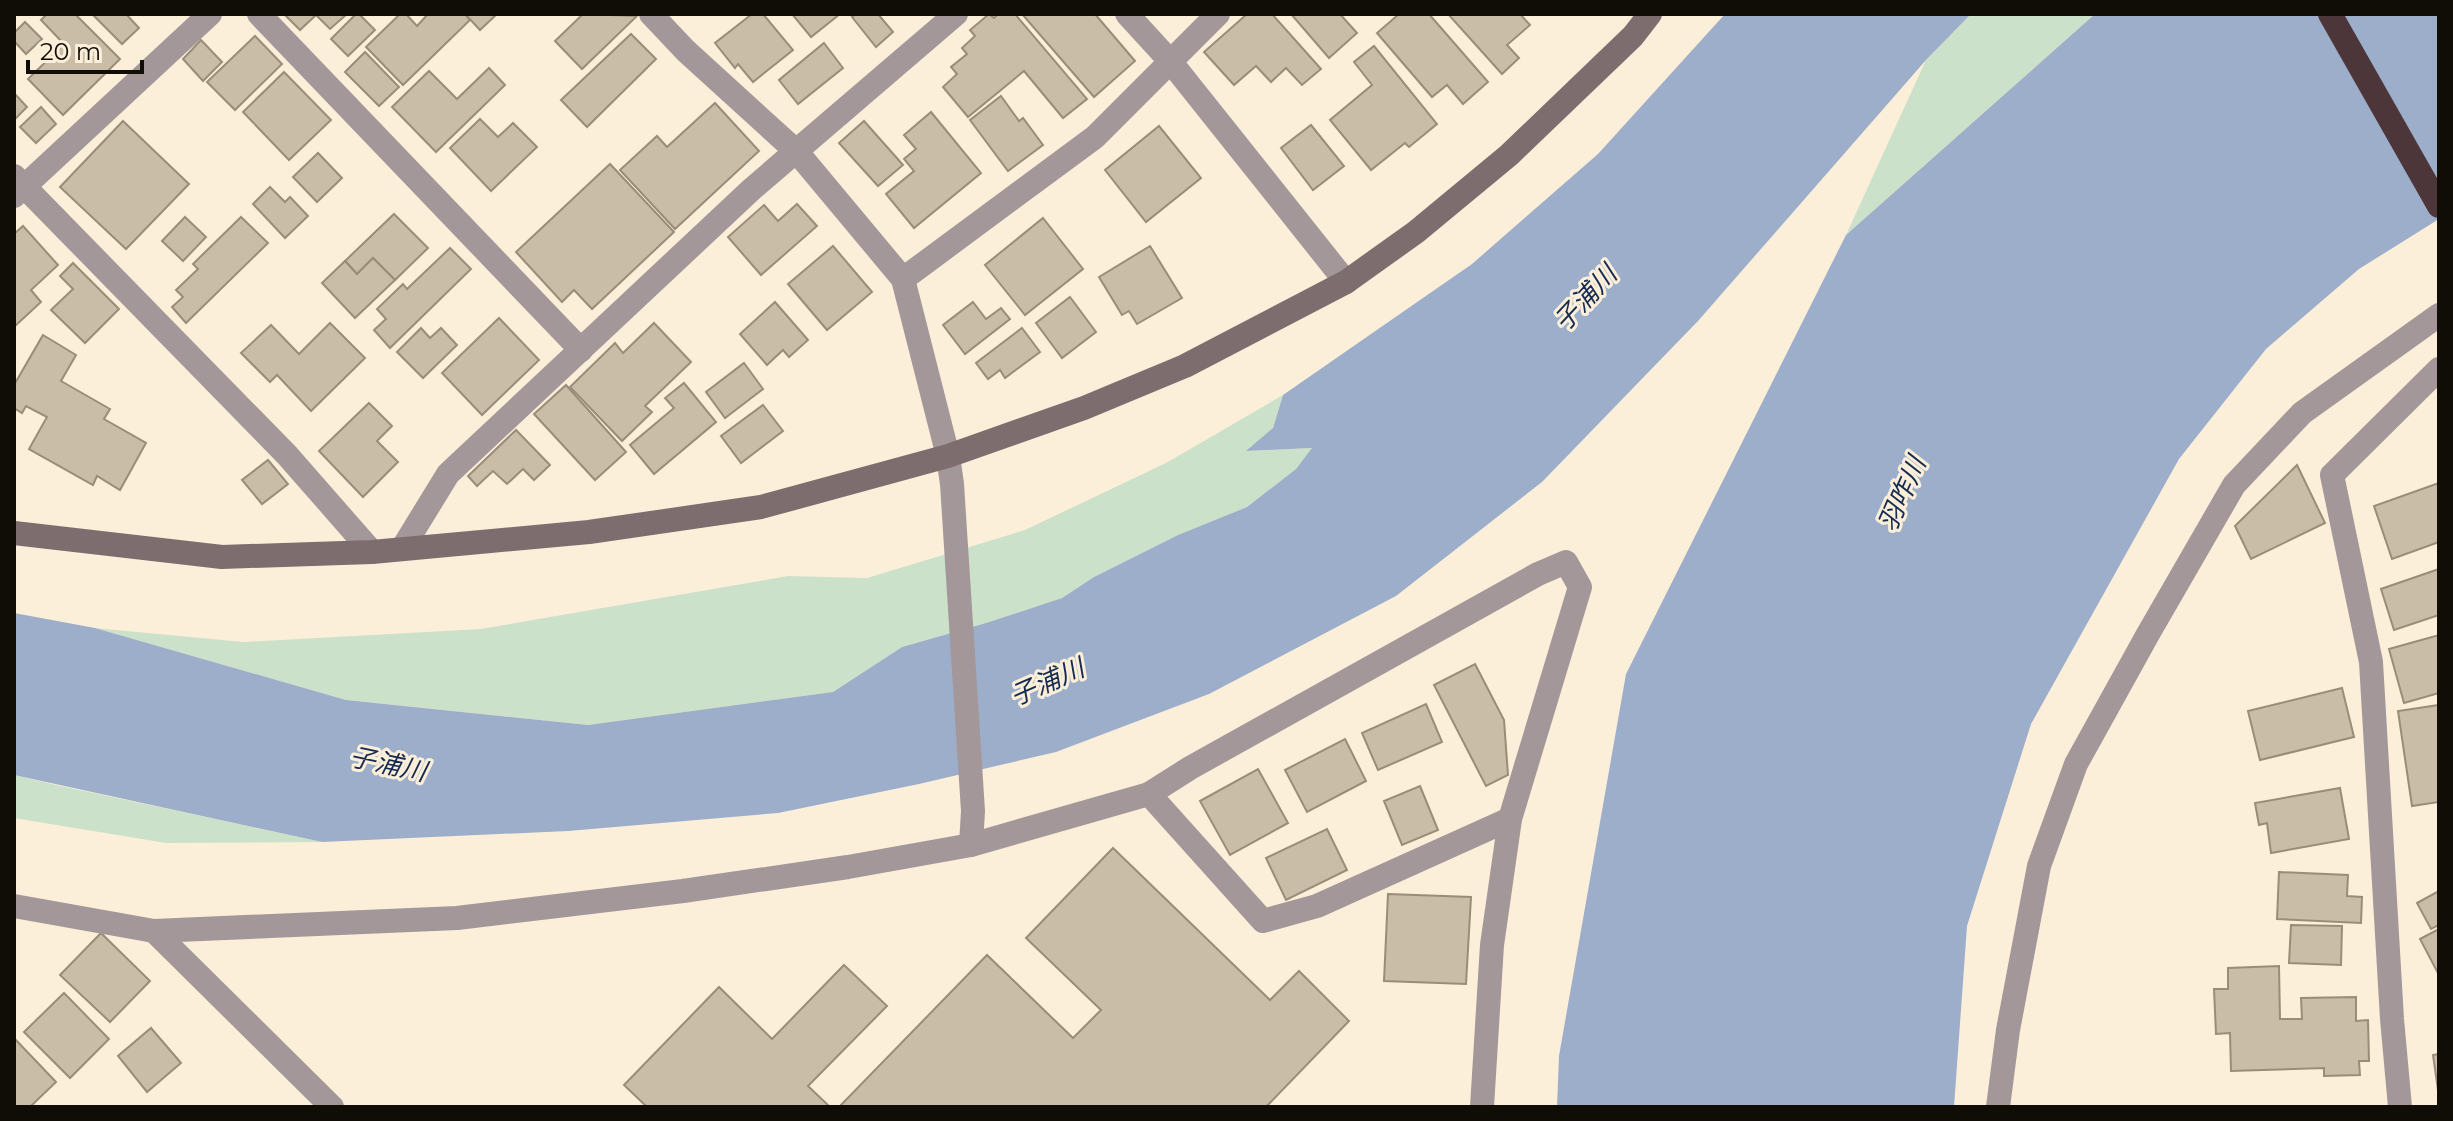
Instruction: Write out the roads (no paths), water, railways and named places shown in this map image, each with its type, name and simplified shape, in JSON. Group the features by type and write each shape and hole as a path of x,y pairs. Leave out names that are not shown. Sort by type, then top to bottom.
{"highway":[{"path":"2330,14 2439,206"}],"street":[{"path":"210,14 17,186 287,455 372,552"},
{"path":"259,14 581,350"},
{"path":"651,14 686,51 797,152 903,279 948,456 952,484 973,811 971,845"},
{"path":"402,549 448,474 752,189 956,14"},
{"path":"1127,14 1170,61 1346,282"},
{"path":"903,279 1095,137 1218,14"},
{"path":"14,533 222,557 372,552 589,532 761,507 948,456 1084,408 1185,366 1346,282 1416,232 1509,155 1633,36 1650,14"},
{"path":"1998,1107 2008,1030 2039,866 2076,764 2148,634 2234,485 2302,413 2439,315"},
{"path":"2400,1107 2371,662 2332,475 2439,369"},
{"path":"14,906 154,931 472,916 683,891 971,845 1149,794 1190,768 1538,574 1566,562 1580,587 1510,819 1492,945 1482,1107"},
{"path":"1149,794 1263,921 1317,906 1510,819"},
{"path":"154,931 332,1107"}],"water":[{"name":"子浦川","path":"1725,14 1971,14 1926,60 1698,321 1542,482 1396,596 1209,694 1056,752 919,784 778,813 568,831 322,842 14,775 14,613 95,628 346,700 588,725 833,692 902,647 1062,598 1094,577 1178,535 1247,507 1296,469 1312,448 1246,451 1273,428 1283,395 1472,264 1598,154"},
{"name":"羽咋川","path":"2095,14 2439,14 2439,219 2359,269 2266,349 2179,459 2031,724 1967,926 1954,1107 1557,1107 1559,1056 1626,674 1846,235"}]}
